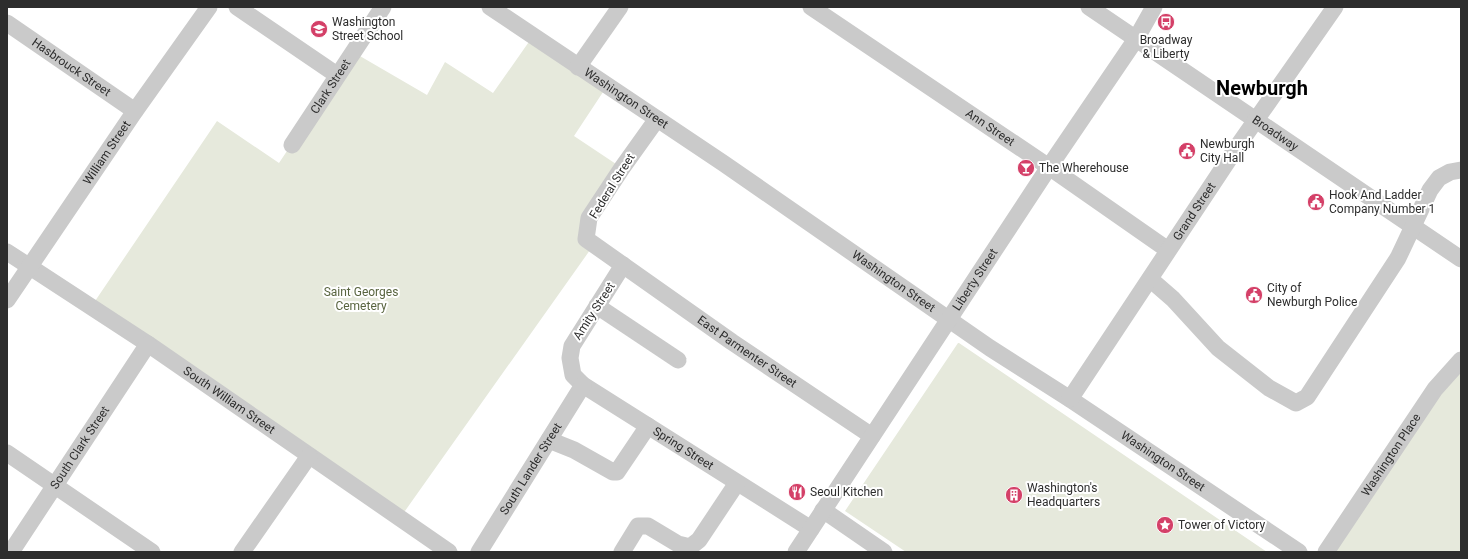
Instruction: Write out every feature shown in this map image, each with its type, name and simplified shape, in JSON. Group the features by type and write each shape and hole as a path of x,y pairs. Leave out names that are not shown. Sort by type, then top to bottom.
{"street":[{"name":"William Street","path":"7,300 135,111 208,7"},
{"path":"236,7 337,76"},
{"name":"Clark Street","path":"292,146 383,7"},
{"name":"Washington Street","path":"490,7 657,119 950,319 990,348 1070,399 1299,552"},
{"path":"578,67 620,7"},
{"name":"Ann Street","path":"811,7 1049,167 1168,250"},
{"name":"Broadway","path":"1089,7 1461,259"},
{"name":"Liberty Street","path":"796,552 1049,167 1136,39 1154,7"},
{"name":"Grand Street","path":"1070,399 1255,120 1335,7"},
{"name":"Hasbrouck Street","path":"7,23 135,111"},
{"name":"Federal Street","path":"623,265 586,239 589,218 657,119"},
{"path":"1150,278 1173,299 1218,348 1269,388 1296,403 1307,397 1398,258 1430,190 1439,178 1450,172 1461,170"},
{"name":"South William Street","path":"7,252 148,344 450,552"},
{"name":"Amity Street","path":"570,358 572,346 623,265"},
{"name":"East Parmenter Street","path":"623,265 732,342 872,436"},
{"path":"597,306 678,360"},
{"name":"South Clark Street","path":"11,552 148,344"},
{"name":"Spring Street","path":"570,358 573,375 583,385 811,530"},
{"name":"Washington Place","path":"1326,552 1435,389 1461,360"},
{"name":"South Lander Street","path":"479,552 583,385"},
{"path":"549,440 574,450 613,472 617,472 648,426"},
{"path":"7,453 152,552"},
{"path":"242,552 309,456"},
{"path":"622,552 638,526 648,526 678,544 690,547 699,540 737,483"},
{"path":"823,510 884,552"}],"green space":[{"name":"Saint Georges Cemetery","path":"533,36 607,86 574,136 622,168 589,218 595,243 400,518 91,307 217,121 279,163 353,52 427,95 445,62 493,93"},
{"path":"958,343 1267,552 906,552 845,511"},
{"path":"1461,361 1461,552 1326,552"}],"place":[{"name":"Broadway & Liberty","path":"1166,22"},
{"name":"Washington Street School","path":"319,29"},
{"name":"Newburgh City Hall","path":"1187,151"},
{"name":"The Wherehouse","path":"1026,168"},
{"name":"Hook And Ladder Company Number 1","path":"1316,202"},
{"name":"City of Newburgh Police","path":"1254,295"},
{"name":"Seoul Kitchen","path":"797,492"},
{"name":"Washington's Headquarters","path":"1014,495"},
{"name":"Tower of Victory","path":"1165,525"}],"district":[{"name":"Newburgh","path":"1262,88"}]}
